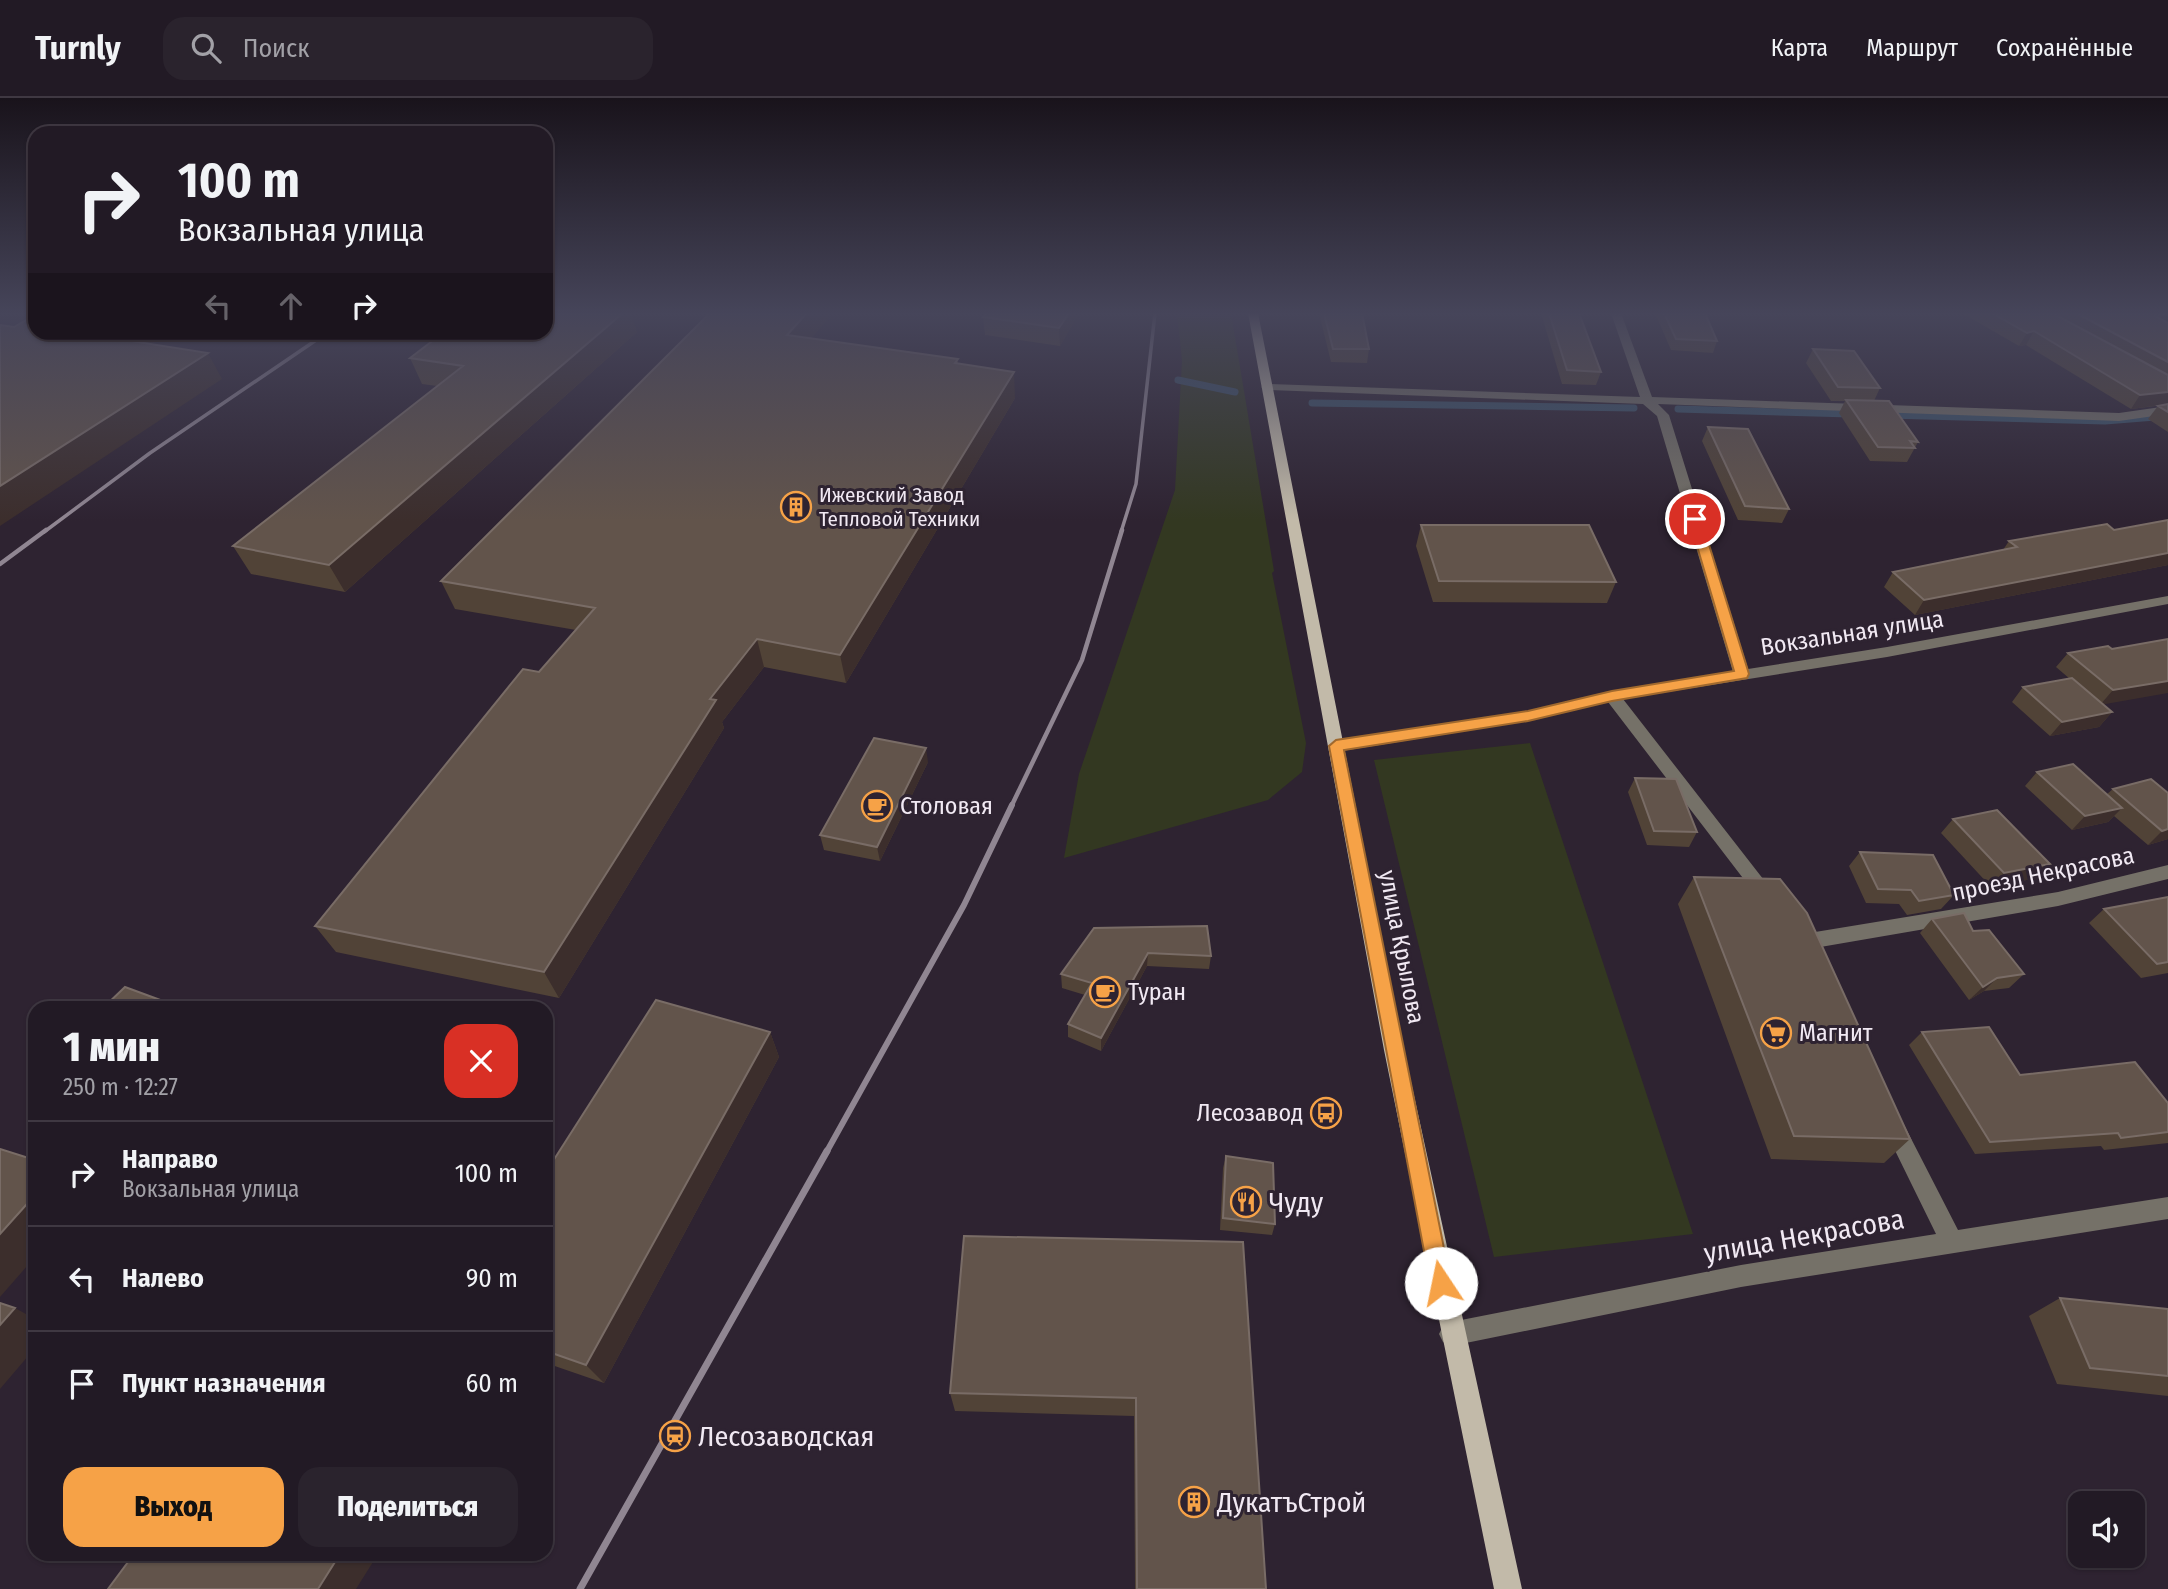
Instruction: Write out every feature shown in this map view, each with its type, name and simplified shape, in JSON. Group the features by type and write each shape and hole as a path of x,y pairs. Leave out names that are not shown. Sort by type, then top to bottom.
{"main road":[{"name":"улица Крылова","path":"1266,383 1451,1334 1507,1589"}],"street":[{"path":"1641,383 1648,402 1663,415 1742,674"},
{"path":"1267,387 2119,417 2168,410"},
{"name":"Вокзальная улица","path":"1336,746 1528,716 1612,696 1887,652 2168,600"},
{"path":"1612,696 1778,910"},
{"name":"проезд Некрасова","path":"1802,942 2058,899 2168,872"},
{"path":"1883,1104 1952,1242"},
{"name":"улица Некрасова","path":"1451,1334 1741,1276 2168,1208"}],"green space":[{"path":"1181,383 1243,383 1274,571 1272,573 1306,743 1302,772 1268,800 1064,858 1079,774 1175,490"},
{"path":"1530,743 1693,1234 1494,1257 1374,760"}],"building":[{"path":"0,383 162,383 0,486"},
{"path":"442,383 542,383 329,565 233,546"},
{"path":"640,383 1007,383 840,655 757,639 710,699 716,700 544,972 315,926 523,669 539,672 595,608 441,581"},
{"path":"1835,383 1876,383 1880,388 1838,387"},
{"path":"2119,383 2168,383 2168,392 2140,395"},
{"path":"1846,400 1889,401 1918,442 1910,441 1915,448 1878,447"},
{"path":"2168,404 2168,412 2158,406"},
{"path":"1708,427 1748,429 1789,509 1745,506"},
{"path":"2168,520 2168,553 1924,600 1893,572 2017,547 2009,541 2107,524 2114,530"},
{"path":"1421,525 1589,525 1616,582 1439,581"},
{"path":"2168,639 2168,681 2113,690 2068,653 2108,646 2112,649"},
{"path":"2072,678 2112,712 2062,722 2023,687"},
{"name":"Столовая","path":"874,738 926,748 877,847 820,835"},
{"path":"2073,764 2122,808 2085,816 2037,772"},
{"path":"1635,778 1676,779 1697,832 1654,831"},
{"path":"2151,779 2168,793 2168,829 2162,831 2113,789"},
{"path":"1997,810 2050,864 2004,873 1953,819"},
{"path":"1860,852 1933,855 1954,895 1919,901 1911,890 1878,889"},
{"name":"Магнит","path":"1694,877 1780,879 1807,913 1910,1139 1794,1136"},
{"path":"2168,897 2168,962 2157,964 2104,909"},
{"path":"1964,913 1973,931 1989,930 2024,974 1997,978 1983,987 1932,919"},
{"name":"Туран","path":"1207,926 1211,956 1148,953 1101,1038 1068,1024 1092,983 1061,974 1094,928"},
{"path":"125,987 163,1001 110,1001"},
{"path":"656,1000 770,1032 586,1365 553,1353 553,1161"},
{"path":"1989,1027 2020,1075 2135,1062 2168,1103 2168,1132 2121,1138 2118,1133 1990,1142 1922,1032"},
{"path":"0,1149 28,1158 28,1203 0,1234"},
{"name":"Чуду","path":"1226,1156 1273,1163 1275,1224 1223,1218"},
{"name":"ДукатъСтрой","path":"964,1236 1243,1242 1266,1589 1137,1589 1136,1398 950,1393"},
{"path":"2060,1298 2168,1309 2168,1376 2090,1368"},
{"path":"0,1303 15,1308 0,1325"},
{"path":"129,1561 336,1561 318,1589 108,1589"}],"waterway":[{"path":"1190,383 1235,392"},
{"path":"1312,403 1634,408"},
{"path":"1678,409 1851,414"},
{"path":"1888,415 2105,421 2168,416"}],"railway":[{"path":"44,532 150,453 254,383"},
{"path":"1121,532 1136,484 1147,383"},
{"path":"0,564 46,530"},
{"path":"1011,807 1082,660 1122,530"},
{"path":"826,1153 964,905 1012,805"},
{"path":"580,1589 827,1151"}],"place":[{"name":"Ижевский Завод Тепловой Техники","path":"796,507"},
{"name":"Столовая","path":"877,806"},
{"name":"Туран","path":"1105,992"},
{"name":"Магнит","path":"1776,1033"},
{"name":"Лесозавод","path":"1326,1113"},
{"name":"Чуду","path":"1246,1202"},
{"name":"Лесозаводская","path":"675,1436"},
{"name":"ДукатъСтрой","path":"1194,1502"}],"route":[{"path":"1441,1283 1336,746 1528,716 1612,696 1742,674 1695,519"}]}
